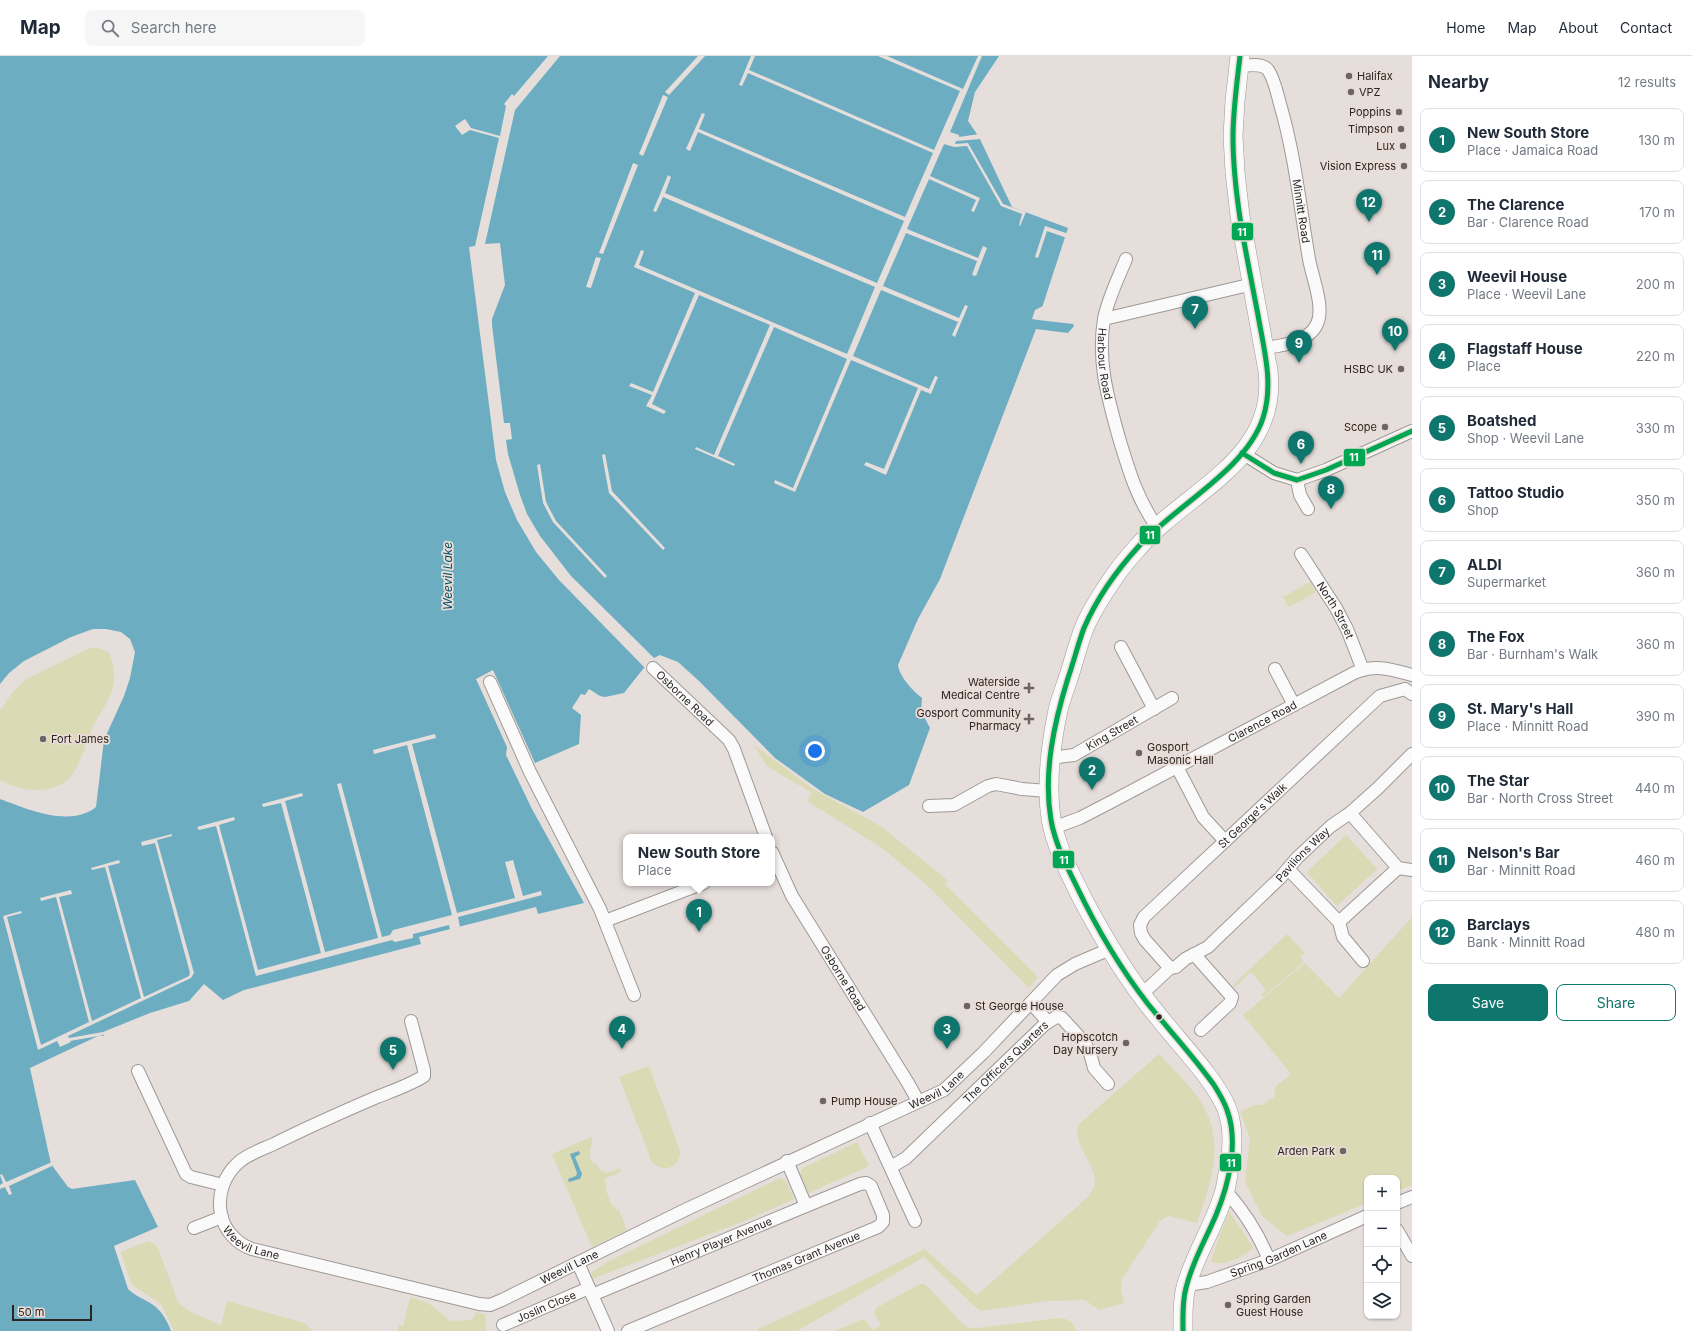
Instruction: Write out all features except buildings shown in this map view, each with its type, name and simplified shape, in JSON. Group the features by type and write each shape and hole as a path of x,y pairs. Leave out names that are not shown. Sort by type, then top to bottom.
{"main road":[{"path":"1183,1331 1183,1305 1187,1285 1200,1247 1216,1214 1225,1190 1232,1152 1232,1138 1227,1109 1214,1085 1141,995 1110,949 1066,865 1058,846 1053,828 1048,790 1050,758 1057,711 1086,625 1116,573 1157,527 1228,468 1242,453 1260,426 1268,402 1269,384 1264,348 1240,216 1234,160 1234,101 1239,61"}],"street":[{"name":"Minnitt Road","path":"1239,61 1261,66 1267,69 1277,92 1292,147 1310,268 1319,305 1318,322 1314,329 1308,334 1291,342 1264,348"},
{"path":"1104,319 1112,293 1126,259"},
{"name":"Harbour Road","path":"1157,527 1145,511 1137,494 1106,390 1101,351 1104,319 1252,284"},
{"path":"1242,453 1274,473 1296,480 1326,470 1411,431"},
{"path":"1296,480 1300,495 1308,509"},
{"name":"North Street","path":"1301,554 1336,608 1347,629 1363,670"},
{"path":"1121,647 1154,709"},
{"name":"Osborne Road","path":"653,668 729,740 734,749 765,834"},
{"name":"Clarence Road","path":"1053,828 1080,818 1363,670 1380,668 1412,675"},
{"path":"1274,669 1294,705"},
{"path":"490,682 530,772 596,899 606,921 634,995"},
{"name":"St George's Walk","path":"1170,968 1145,940 1140,929 1141,923 1150,912 1379,697 1383,694 1403,689 1412,694"},
{"name":"King Street","path":"1050,758 1074,755 1172,698"},
{"name":"Pavilions Way","path":"1141,995 1170,968 1176,967 1184,959 1208,947 1325,831 1350,813 1412,755"},
{"path":"1177,767 1203,818 1225,841"},
{"path":"928,806 954,805 988,786 996,784 1030,790 1048,790"},
{"path":"1350,813 1398,868 1412,870"},
{"name":"Osborne Road","path":"775,859 795,900 918,1101"},
{"path":"1340,922 1398,868"},
{"path":"1288,869 1340,922 1343,938 1363,961"},
{"path":"606,921 696,886"},
{"name":"Weevil Lane","path":"411,1021 425,1073 423,1077 307,1128 245,1158 233,1169 223,1185 220,1200 222,1217 225,1226 232,1235 241,1244 249,1248 485,1305 502,1300 787,1161 944,1090 951,1085 1031,1003 1049,982 1064,970 1110,949"},
{"path":"1194,954 1232,997 1230,1002 1201,1030"},
{"path":"1031,1003 1048,1022"},
{"name":"The Officers Quarters","path":"891,1167 906,1158 1048,1022 1059,1017 1086,1045 1094,1068 1108,1084"},
{"path":"138,1071 186,1174 223,1185"},
{"path":"870,1123 915,1221"},
{"path":"787,1161 806,1206"},
{"name":"Thomas Grant Avenue","path":"628,1331 878,1227 883,1222 883,1215 871,1186 866,1183 860,1184 806,1206"},
{"path":"1225,1190 1251,1226 1269,1260"},
{"path":"1400,1202 1412,1197"},
{"name":"Henry Player Avenue","path":"590,1292 806,1206"},
{"path":"194,1228 222,1217"},
{"name":"Spring Garden Lane","path":"1187,1285 1207,1282 1269,1260 1364,1217"},
{"path":"1400,1235 1412,1256"},
{"path":"578,1263 608,1331"},
{"name":"Joslin Close","path":"504,1325 590,1292"}],"green space":[{"path":"1310,582 1316,592 1289,607 1283,597"},
{"path":"90,648 98,648 108,652 113,667 114,682 113,688 93,726 81,758 73,774 62,784 38,790 22,789 0,780 0,710 13,692 26,679"},
{"path":"753,744 813,789 882,827 947,880 946,885 1038,977 1029,988 928,886 882,848 807,801 812,793 767,766"},
{"path":"1346,835 1377,869 1337,906 1307,872"},
{"path":"1412,917 1412,1185 1400,1190 1400,1175 1364,1175 1364,1204 1287,1236 1262,1216 1245,1182 1250,1138 1240,1112 1254,1105 1262,1105 1274,1097 1276,1086 1291,1074 1243,1015 1305,963 1339,998"},
{"path":"1287,934 1305,953 1300,956 1304,962 1263,997 1261,995 1266,990 1251,972 1235,987 1233,985"},
{"path":"1159,1054 1192,1089 1209,1117 1213,1132 1214,1162 1207,1193 1197,1223 1168,1216 1160,1221 1122,1279 1121,1289 1124,1303 1099,1310 1085,1300 1047,1301 981,1311 924,1257 797,1331 758,1331 758,1329 854,1285 924,1249 977,1295 1088,1197 1094,1187 1095,1176 1078,1138 1077,1131 1079,1124"},
{"path":"649,1066 680,1151 677,1162 669,1168 659,1167 651,1160 619,1077"},
{"path":"591,1137 593,1142 590,1149 591,1155 589,1156 592,1163 595,1163 599,1169 607,1173 620,1168 621,1172 604,1179 607,1187 605,1188 612,1206 614,1205 616,1211 619,1210 627,1230 592,1247 552,1154"},
{"path":"857,1142 869,1166 808,1193 800,1174 803,1168"},
{"path":"780,1178 786,1181 794,1199 747,1220 592,1279 591,1273 607,1262"},
{"path":"1229,1211 1253,1247 1250,1251 1234,1260 1222,1263 1211,1262 1212,1257"},
{"path":"148,1241 155,1244 159,1251 178,1302 189,1311 221,1325 227,1301 304,1323 313,1331 174,1331 161,1304 135,1287 130,1281 121,1252"},
{"path":"920,1284 924,1284 929,1288 964,1325 969,1328 1059,1318 1070,1321 1076,1331 835,1331 863,1319 872,1330 881,1325 874,1313 876,1308"},
{"path":"410,1297 428,1303 451,1321 470,1320 475,1317 475,1312 485,1314 486,1331 397,1331 399,1325 403,1326"}],"water":[{"name":"Weevil Lake","path":"0,56 999,56 975,92 968,121 979,137 1012,207 1068,228 1038,320 1073,324 1074,326 1068,333 1036,329 940,579 918,619 898,665 901,674 922,698 921,711 930,728 909,785 863,812 825,794 775,758 699,681 678,662 660,655 654,658 643,669 624,693 605,697 600,696 589,689 585,695 581,694 572,708 581,715 579,744 535,763 493,670 476,679 507,747 506,755 532,809 584,903 538,914 536,907 419,937 421,944 244,990 223,1000 204,984 189,1001 150,1013 103,1032 104,1036 98,1036 30,1068 51,1164 68,1187 72,1189 135,1180 158,1227 114,1246 128,1289 135,1295 154,1305 160,1311 171,1331 0,1331 0,799 48,815 74,816 86,813 96,807 104,740 124,696 130,678 135,652 130,639 121,632 106,629 93,629 71,637 24,661 9,673 0,684"},
{"path":"579,1151 580,1154 575,1157 582,1174 580,1179 569,1182 568,1179 576,1176 577,1173 570,1154"}],"pier":[{"path":"548,56 560,56 515,110 485,244 500,243 505,285 492,319 492,325 504,423 510,423 512,439 506,440 508,454 527,514 540,536 571,576 654,658 655,660 646,669 559,580 536,552 517,520 505,492 496,460 469,247 475,246 499,138 470,130 462,135 455,126 465,119 471,128 500,136 506,106 504,104 512,94 514,96"},
{"path":"698,56 705,56 669,95 665,92"},
{"path":"751,56 755,56 749,70 934,150 960,91 878,56 887,56 963,89 978,56 982,56 950,132 959,135 959,137 979,134 981,139 956,141 955,144 968,143 1003,204 1026,212 1020,226 1022,214 1001,206 967,146 954,147 944,144 930,176 980,198 974,212 971,211 976,200 929,179 907,229 978,258 983,246 987,248 976,276 972,275 977,261 906,233 883,286 959,318 965,305 968,306 955,337 952,335 958,322 881,290 853,356 929,389 935,376 938,377 931,394 921,390 886,475 864,465 866,462 884,469 918,388 851,360 795,492 774,483 775,480 793,488 847,359 774,327 718,456 735,464 734,466 695,449 696,447 714,455 770,325 699,295 652,404 666,411 664,414 646,406 652,395 629,386 631,383 653,392 695,293 634,267 641,250 644,251 639,265 847,354 875,287 663,197 656,212 653,211 668,175 671,177 665,193 877,283 904,221 698,132 690,151 686,149 702,113 705,114 699,129 905,217 933,153 748,73 742,86 739,85"},
{"path":"663,95 668,97 643,156 639,154"},
{"path":"633,163 638,165 603,254 599,253"},
{"path":"1045,226 1069,234 1067,238 1047,231 1038,258 1035,257"},
{"path":"596,257 601,258 591,288 586,287"},
{"path":"1043,306 1038,320 1032,319 1035,310"},
{"path":"605,454 612,491 665,548 663,550 609,493 602,455"},
{"path":"540,464 546,502 556,521 607,576 605,578 553,522 543,503 537,465"},
{"path":"435,734 436,738 412,744 457,913 515,898 505,862 513,860 523,896 541,891 542,895 458,917 460,927 450,930 449,925 413,934 413,938 395,942 392,940 256,976 216,826 199,830 197,827 234,817 235,820 219,825 258,970 321,953 281,803 263,807 262,804 302,793 303,796 285,801 325,952 378,938 337,784 341,783 382,937 390,935 393,930 452,915 407,745 374,754 373,750"},
{"path":"172,834 172,836 157,840 194,973 191,978 68,1036 69,1038 103,1032 104,1035 70,1041 71,1042 60,1047 57,1041 38,1050 3,916 21,911 22,913 7,917 41,1045 89,1022 56,897 41,901 40,898 71,890 72,894 59,897 92,1021 141,998 105,867 92,870 91,868 119,860 120,863 108,866 144,997 189,976 190,973 155,843 142,846 141,842"},
{"path":"52,1162 54,1165 9,1186 12,1194 9,1195 5,1187 0,1189 0,1185 3,1183 0,1175 2,1174 6,1182"}],"transit line":[{"name":"11","path":"1183,1331 1184,1299 1189,1278 1195,1260 1221,1203 1228,1177 1232,1149 1231,1122 1220,1094 1214,1085 1148,1004 1118,962 1092,916 1065,862 1055,837 1051,820 1048,784 1051,748 1058,713 1084,628 1101,595 1139,546 1171,516 1226,471 1242,454 1254,437 1263,418 1268,392 1267,367 1242,230 1234,167 1233,137 1235,96 1240,56"},
{"name":"11","path":"1242,453 1274,473 1297,480 1326,470 1412,431"}],"place":[{"name":"Halifax","path":"1349,76"},
{"name":"VPZ","path":"1351,92"},
{"name":"Poppins","path":"1399,112"},
{"name":"Timpson","path":"1401,129"},
{"name":"Lux","path":"1403,146"},
{"name":"Vision Express","path":"1404,166"},
{"name":"Barclays","path":"1369,222"},
{"name":"Nelson's Bar","path":"1377,275"},
{"name":"ALDI","path":"1195,329"},
{"name":"The Star","path":"1395,351"},
{"name":"St. Mary's Hall","path":"1299,363"},
{"name":"HSBC UK","path":"1401,369"},
{"name":"Scope","path":"1385,427"},
{"name":"Tattoo Studio","path":"1301,464"},
{"name":"The Fox","path":"1331,509"},
{"name":"Waterside Medical Centre","path":"1029,688"},
{"name":"Gosport Community Pharmacy","path":"1029,719"},
{"name":"Fort James","path":"43,739"},
{"name":"Gosport Masonic Hall","path":"1139,753"},
{"name":"The Clarence","path":"1092,790"},
{"name":"New South Store","path":"699,932"},
{"name":"St George House","path":"967,1006"},
{"name":"Hopscotch Day Nursery","path":"1126,1043"},
{"name":"Flagstaff House","path":"622,1049"},
{"name":"Weevil House","path":"947,1049"},
{"name":"Boatshed","path":"393,1070"},
{"name":"Pump House","path":"823,1101"},
{"name":"Arden Park","path":"1343,1151"},
{"name":"Spring Garden Guest House","path":"1228,1305"}]}
